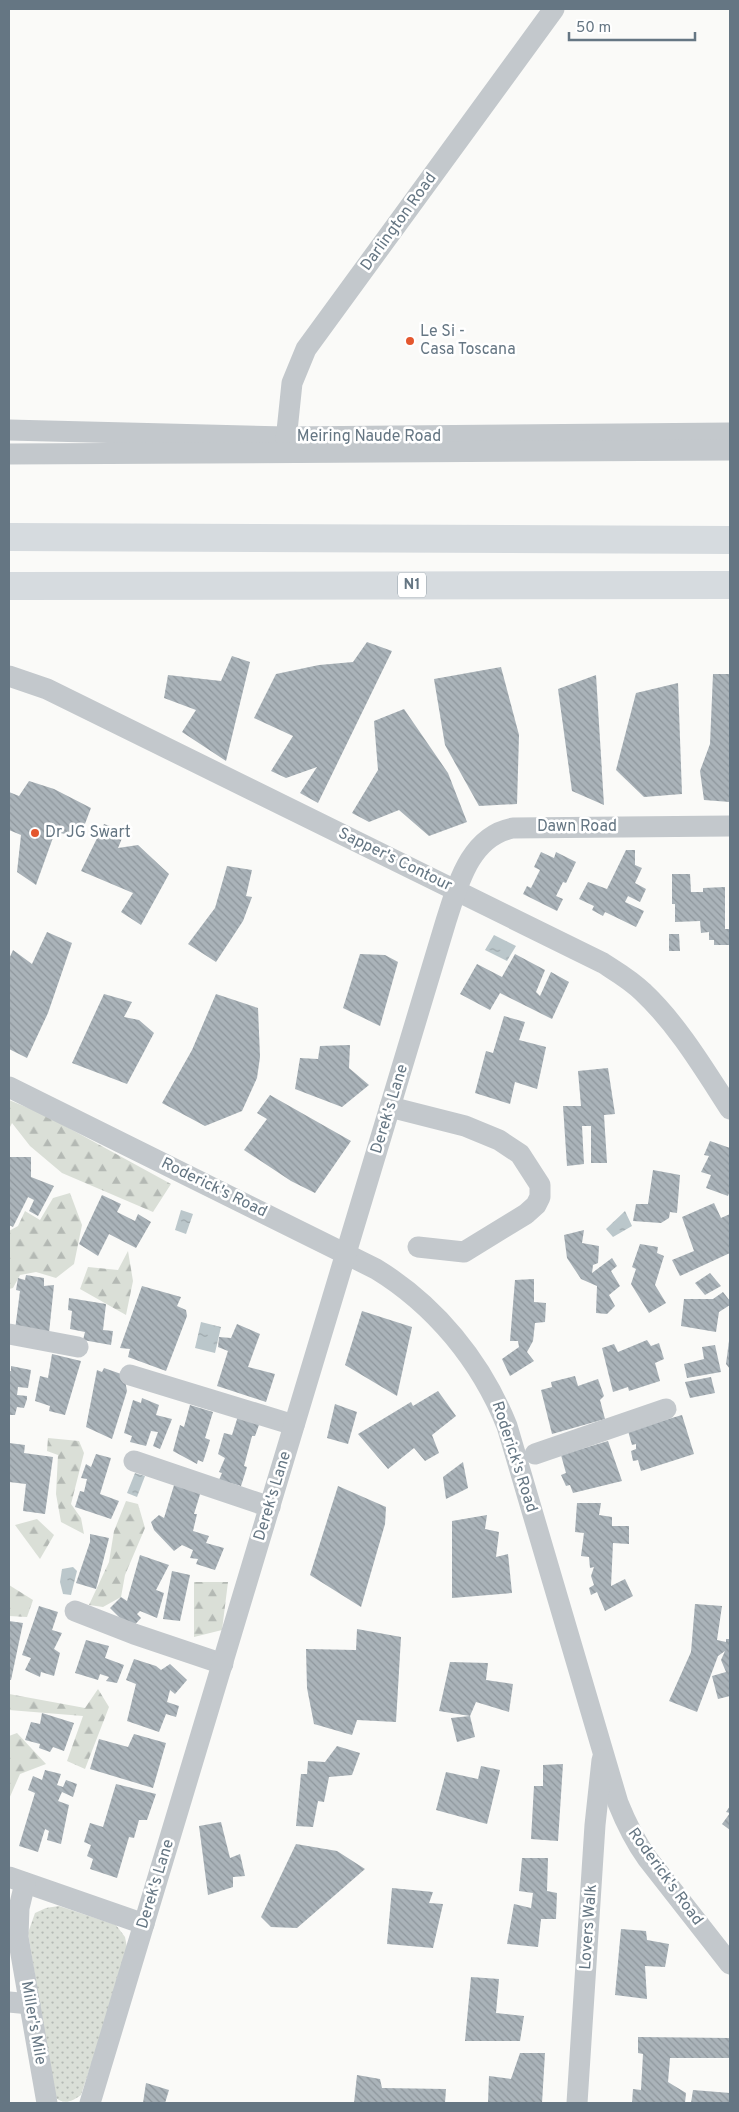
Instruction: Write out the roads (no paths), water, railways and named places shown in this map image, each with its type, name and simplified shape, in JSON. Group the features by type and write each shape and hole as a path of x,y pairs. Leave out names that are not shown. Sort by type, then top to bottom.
{"highway":[{"path":"379,538 730,522"},
{"path":"9,536 730,540"},
{"name":"N1","path":"9,586 730,585"}],"street":[{"name":"Darlington Road","path":"285,445 292,383 306,349 554,9"},
{"name":"Meiring Naude Road","path":"9,430 285,445 730,450"},
{"name":"Meiring Naude Road","path":"9,454 730,433"},
{"name":"Sapper's Contour","path":"9,676 47,689 595,959 630,981 664,1014 699,1060 730,1109"},
{"name":"Dawn Road","path":"456,890 477,848 488,838 504,830 533,827 730,826"},
{"name":"Derek's Lane","path":"90,2103 456,890"},
{"name":"Roderick's Road","path":"9,1086 347,1253 397,1283 444,1325 468,1356 494,1396 509,1434 618,1803 636,1842 730,1964"},
{"path":"390,1107 464,1126 499,1140 520,1154 540,1185 540,1197 536,1205 526,1214 464,1252 418,1247"},
{"path":"9,1334 78,1347"},
{"path":"130,1375 294,1425"},
{"path":"535,1454 666,1409"},
{"path":"134,1461 270,1507"},
{"path":"75,1611 134,1634 223,1664"},
{"name":"Lovers Walk","path":"577,2103 596,1817 603,1750"},
{"name":"Miller's Mile","path":"47,2103 19,2003 19,1908 17,1880 144,1924"}],"water":[{"path":"494,935 516,946 507,961 485,950"},
{"path":"181,1210 193,1214 186,1234 175,1230"},
{"path":"625,1211 632,1226 613,1237 606,1229"},
{"path":"201,1322 221,1327 215,1353 195,1348"},
{"path":"135,1473 145,1476 137,1497 127,1493"},
{"path":"73,1567 77,1571 71,1595 63,1594 60,1582 62,1569"}],"place":[{"name":"Le Si - Casa Toscana","path":"410,341"},
{"name":"Dr JG Swart","path":"35,833"}]}
